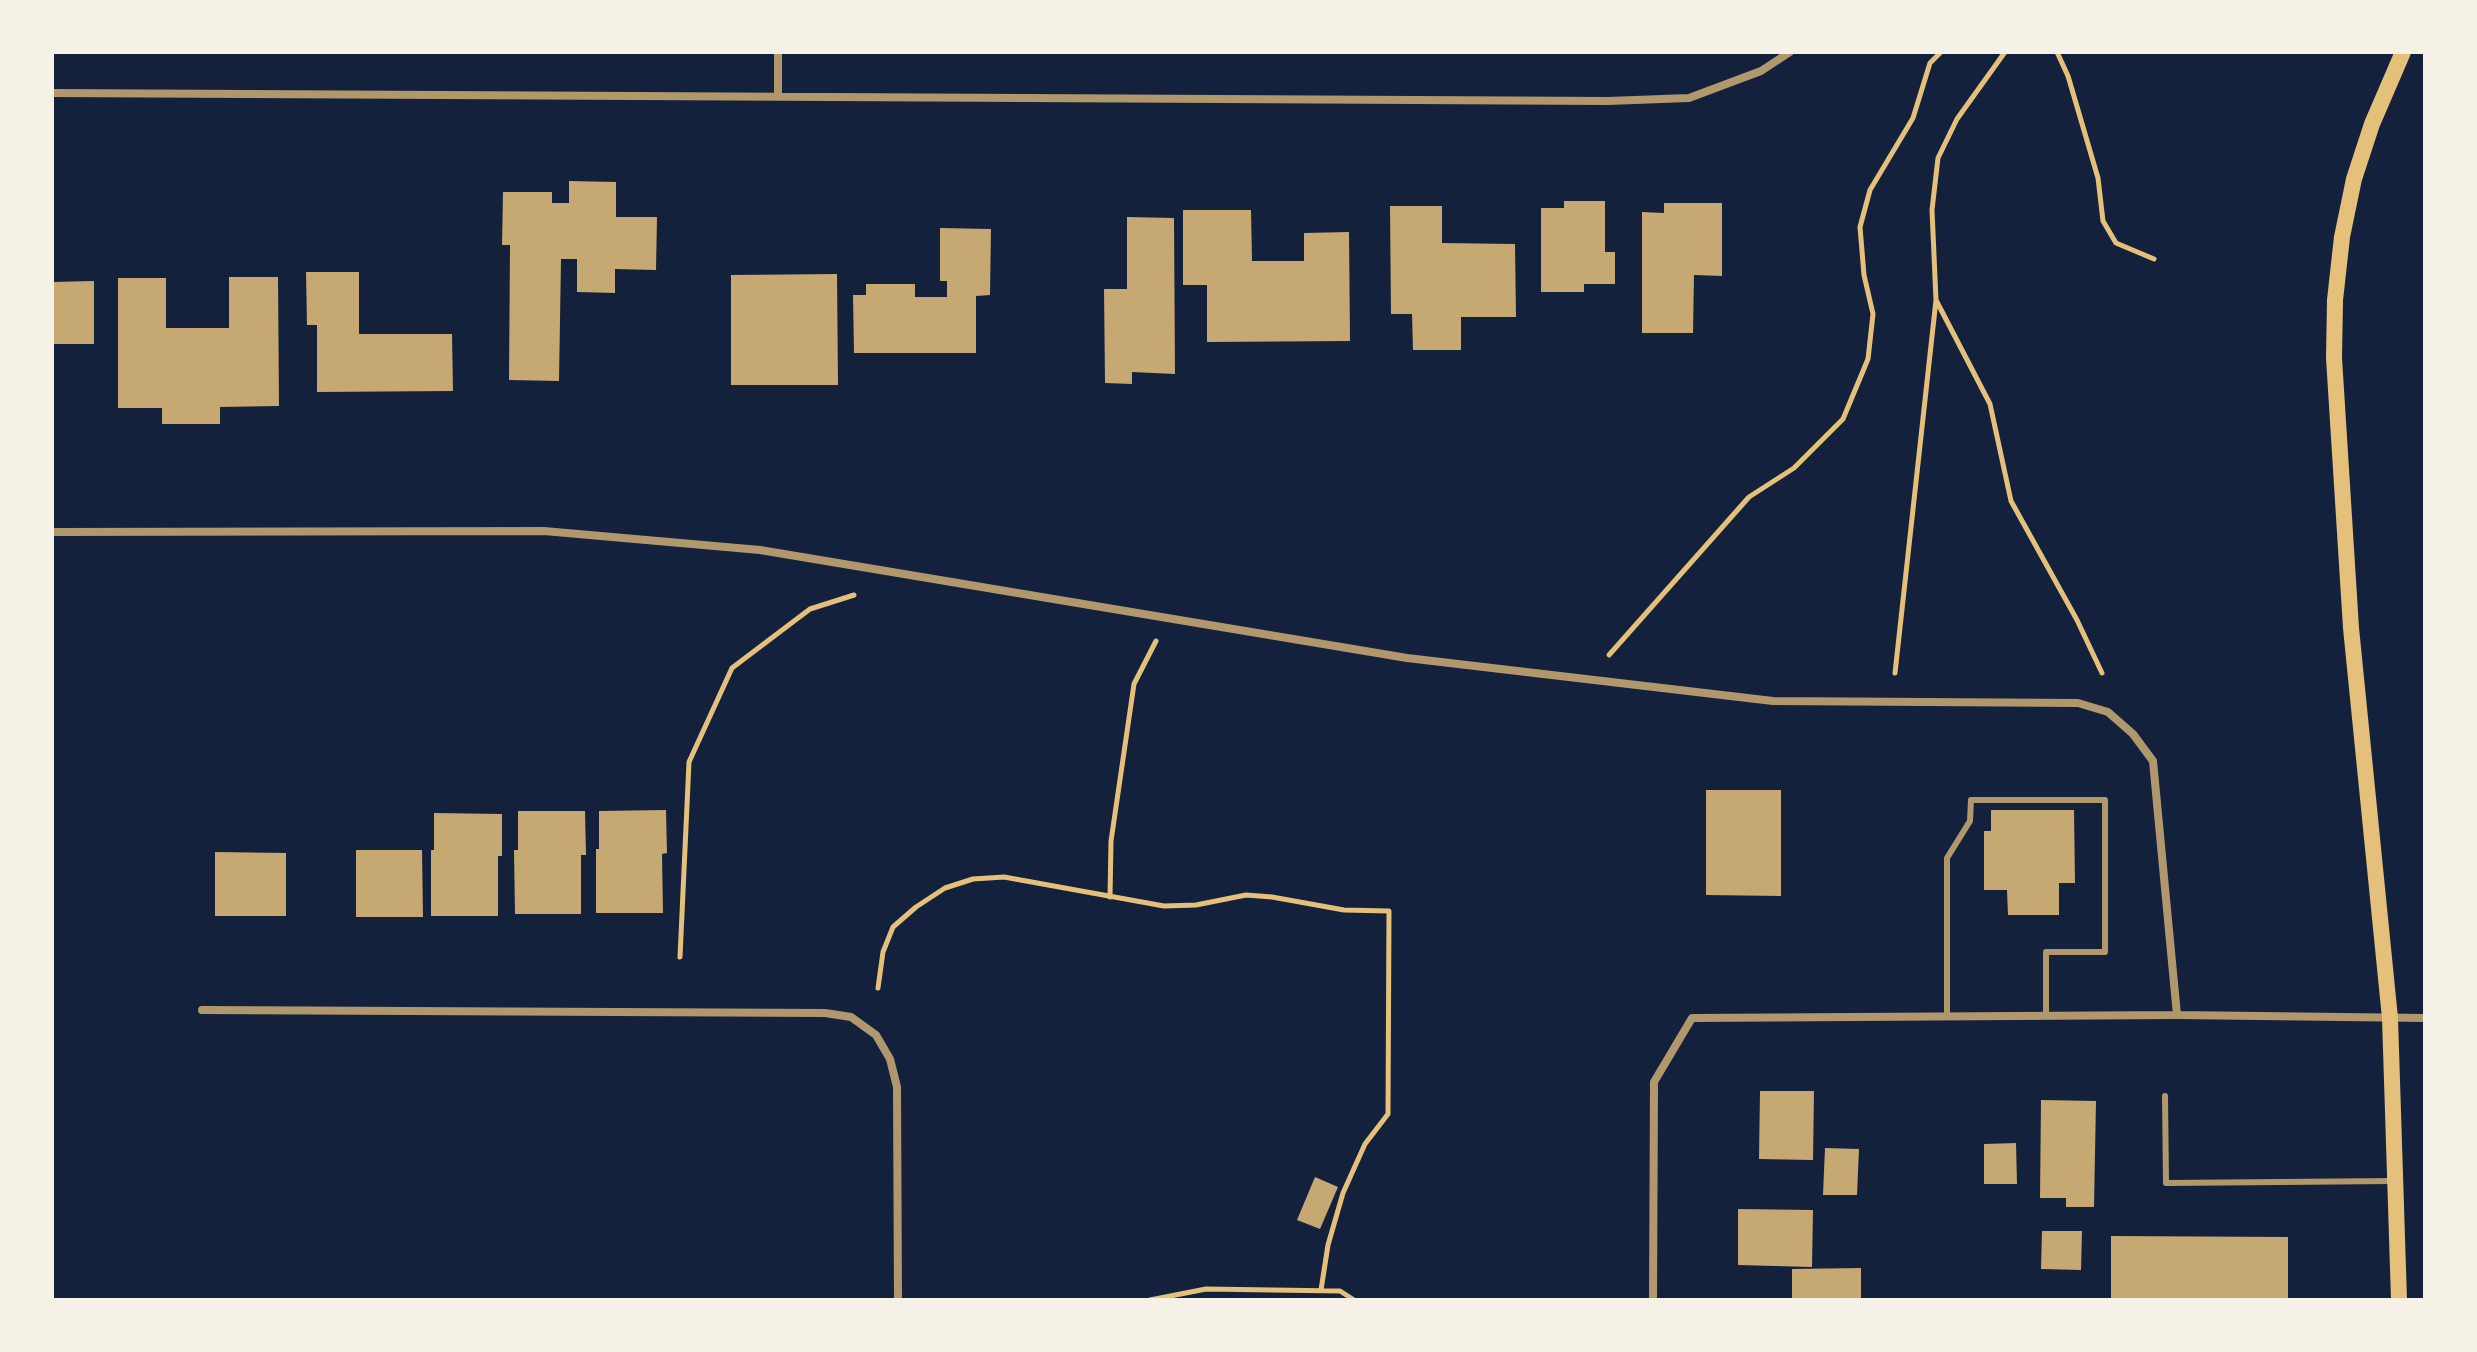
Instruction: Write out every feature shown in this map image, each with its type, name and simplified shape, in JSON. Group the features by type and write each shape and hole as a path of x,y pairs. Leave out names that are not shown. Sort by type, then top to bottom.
{"main road":[{"path":"2399,1300 2390,1018 2351,628 2334,358 2335,300 2342,237 2354,179 2372,124 2403,52"}],"street":[{"path":"778,52 778,96"},
{"path":"52,93 1608,101 1689,98 1761,71 1790,52"},
{"path":"52,532 544,531 760,550 1407,658 1773,701 2078,703 2108,712 2133,734 2153,761 2177,1015"},
{"path":"202,1010 825,1013 851,1017 876,1035 890,1059 897,1087 898,1300"},
{"path":"1653,1300 1654,1082 1692,1018 2177,1015 2425,1018"}],"lane":[{"path":"1947,1016 1947,858 1970,821 1971,800 2105,800 2105,952 2046,952 2046,1016"},
{"path":"2165,1096 2166,1183 2397,1181"}],"path":[{"path":"1608,656 1749,497 1794,468 1843,419 1868,359 1873,314 1864,275 1860,227 1863,215 1870,190 1913,118 1930,63 1941,52"},
{"path":"1895,673 1936,300 1932,210 1938,158 1957,119 2005,52"},
{"path":"2057,52 2068,76 2098,178 2103,221 2116,243 2154,259"},
{"path":"1936,300 1990,404 2011,501 2077,620 2102,673"},
{"path":"680,957 689,762 732,668 810,609 862,593 880,570"},
{"path":"1110,897 1111,841 1134,684 1155,643 1161,617"},
{"path":"878,988 883,952 893,927 945,888 973,879 1004,877 1164,906 1196,905 1246,895 1344,910 1389,911 1388,1114 1365,1144 1343,1193 1328,1245 1321,1290"},
{"path":"1150,1300 1206,1289 1241,1289 1340,1291 1354,1300"},
{"path":"1237,1300 1241,1289"}],"building":[{"path":"569,181 616,182 616,217 657,217 656,270 615,269 615,293 577,292 577,259 561,259 559,381 509,380 510,245 502,245 503,192 552,192 552,203 569,203"},
{"path":"1564,201 1605,201 1605,252 1615,252 1615,284 1584,284 1584,292 1541,292 1541,208 1564,208"},
{"path":"1664,203 1722,203 1722,276 1694,275 1693,333 1642,333 1642,212 1664,213"},
{"path":"1390,206 1442,206 1442,243 1515,244 1516,317 1461,317 1461,350 1413,350 1412,314 1391,314"},
{"path":"1183,210 1251,210 1252,261 1304,261 1304,233 1349,232 1350,341 1207,342 1207,285 1183,285"},
{"path":"1127,217 1174,218 1175,374 1132,372 1132,384 1105,383 1104,289 1127,289"},
{"path":"940,228 991,229 990,295 976,296 976,353 854,353 853,295 866,295 866,284 915,284 915,297 947,297 947,281 940,281"},
{"path":"306,272 359,272 359,334 452,334 453,391 317,392 317,325 307,325"},
{"path":"837,274 838,385 731,385 731,275"},
{"path":"229,277 278,277 279,406 220,407 220,424 162,424 162,408 118,408 118,278 166,278 166,328 229,328"},
{"path":"94,281 94,344 52,344 52,282"},
{"path":"1706,790 1781,790 1781,896 1706,895"},
{"path":"666,810 667,853 662,854 663,913 596,913 599,811"},
{"path":"1991,810 2074,810 2075,883 2059,883 2059,915 2008,915 2007,890 1984,890 1984,831 1991,831"},
{"path":"518,811 585,811 586,855 581,855 581,914 515,914 514,850 518,850"},
{"path":"434,813 502,814 498,916 431,916"},
{"path":"356,850 422,850 423,917 356,917"},
{"path":"215,852 286,853 286,916 215,916"},
{"path":"1760,1091 1814,1091 1813,1160 1759,1159"},
{"path":"2041,1100 2096,1101 2094,1207 2066,1207 2066,1198 2040,1198"},
{"path":"2016,1143 2017,1184 1984,1184 1984,1144"},
{"path":"1825,1148 1859,1149 1857,1195 1823,1195"},
{"path":"1315,1177 1338,1187 1320,1229 1297,1220"},
{"path":"1738,1209 1813,1210 1812,1267 1738,1265"},
{"path":"2042,1231 2082,1231 2081,1270 2041,1269"},
{"path":"2111,1236 2288,1237 2288,1300 2111,1300"},
{"path":"1861,1268 1861,1300 1792,1300 1792,1269"}]}
